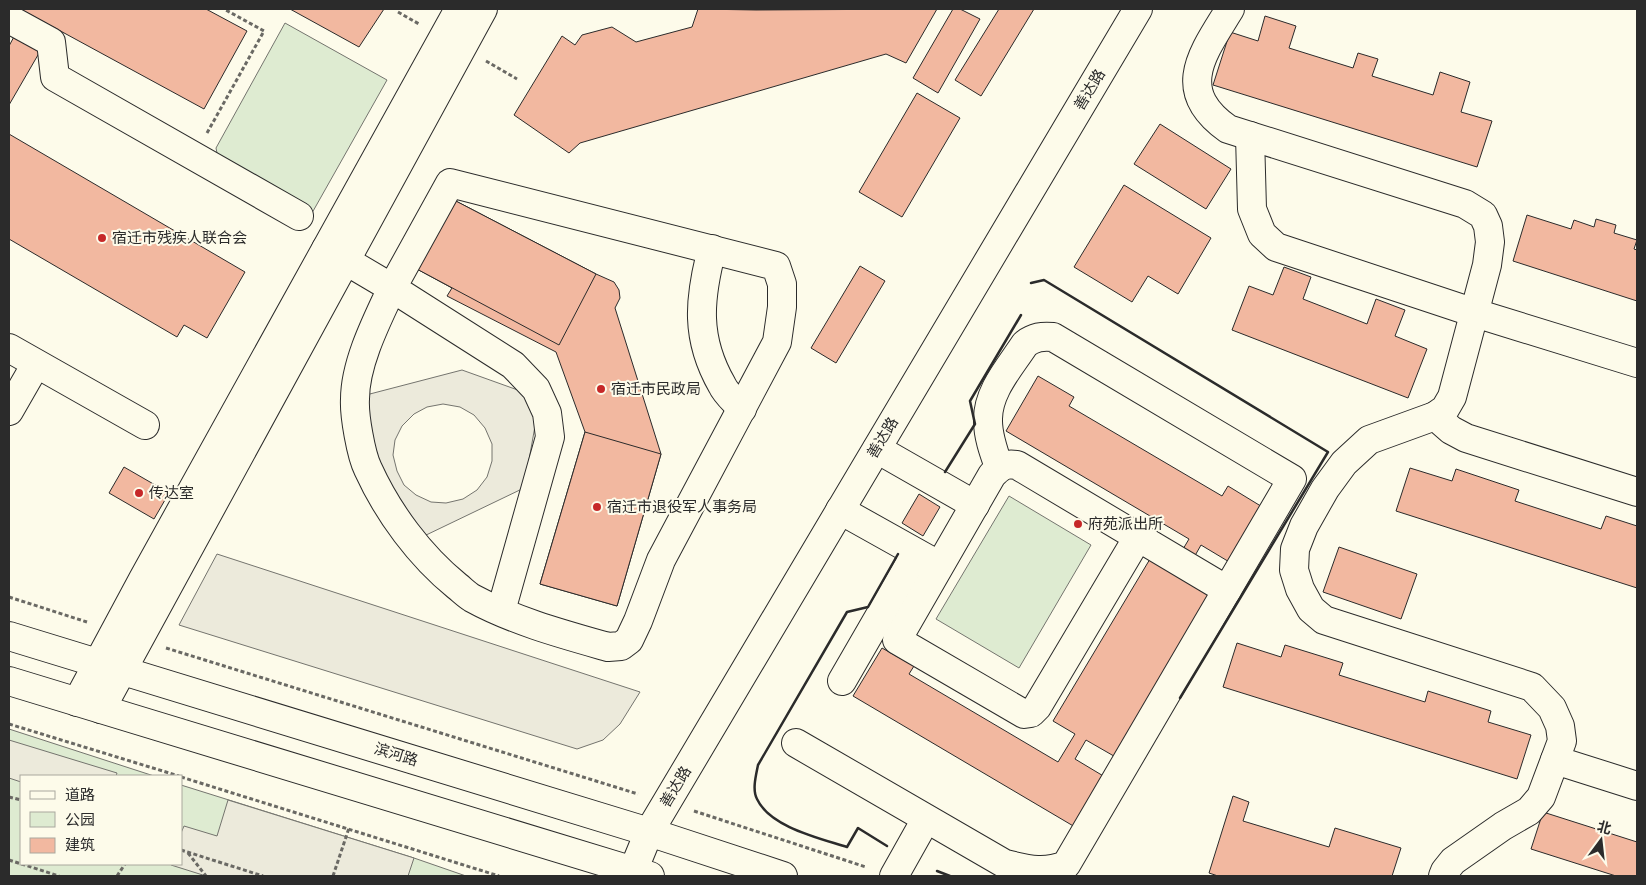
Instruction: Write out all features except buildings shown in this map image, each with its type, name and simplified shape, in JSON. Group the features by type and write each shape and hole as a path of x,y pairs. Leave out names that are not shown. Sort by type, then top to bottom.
{"main road":[{"path":"336,255 459,9"},
{"path":"89,705 336,255 483,9"},
{"name":"善达路","path":"641,874 649,832 1138,9"},
{"path":"1230,9 1207,46 1198,66 1196,82 1198,94 1206,110 1215,120 1228,129 1465,204 1483,215 1488,226 1490,242 1487,265 1452,397 1445,409 1434,416 1369,440 1344,462 1325,488 1304,526 1295,549 1294,570 1300,590 1311,609 1324,620 1532,687 1552,708 1560,726 1562,742 1541,797 1529,812 1503,826 1453,860 1445,871 1444,876"},
{"path":"9,18 51,42 55,77 195,155 299,216"},
{"path":"1250,136 1252,209 1262,234 1276,247 1475,313 1637,363"},
{"path":"450,183 712,249 776,266 782,284 782,307 777,342 661,560 638,622 629,640 620,646 608,646 519,620 470,597 440,572 410,538 389,507 367,468 358,428 355,398 360,367 372,331 392,288 450,183"},
{"path":"712,249 704,280 702,333 709,358 722,386 742,409"},
{"path":"336,255 513,364 536,389 547,413 550,437 500,611"},
{"path":"796,743 1005,864 1038,871 1054,870 1066,865 1292,479 1054,337 1044,336 1032,339 1025,344 996,389 989,408 988,422 992,448 999,467"},
{"path":"9,348 145,424"},
{"path":"9,411 36,364"},
{"path":"1434,416 1451,430 1466,438 1637,492"},
{"path":"877,449 975,505"},
{"path":"1138,536 1037,707 1031,713 1024,714 897,640 992,475 999,467 1007,464 1017,466 1138,536 1227,590"},
{"path":"840,510 940,566"},
{"path":"842,681 916,553"},
{"name":"滨河路","path":"9,636 649,832 783,876"},
{"path":"9,681 641,874"},
{"path":"1555,760 1637,786"},
{"path":"884,873 926,819"}],"path":[{"path":"195,155 264,31 224,9"},
{"path":"9,597 667,802 884,873"},
{"path":"9,724 167,774"},
{"path":"182,777 499,876"},
{"path":"333,876 350,828"},
{"path":"182,850 263,876"},
{"path":"188,852 206,876"},
{"path":"25,865 59,876"},
{"path":"117,876 124,865"}],"green space":[{"path":"285,23 387,80 312,213 218,158 216,148"},
{"path":"1009,496 1091,545 1019,668 936,619"},
{"path":"9,729 151,775 20,775 20,865 182,865 182,785 466,876 9,876"}],"shaded area":[{"path":"462,370 540,398 524,488 422,537 379,468 366,422 366,395","holes":["443,404 460,407 474,415 485,428 492,444 492,461 487,477 477,490 463,499 446,503 431,502 416,495 404,485 397,471 393,455 395,440 402,426 414,414 427,407"]},
{"path":"217,554 640,692 620,724 603,740 577,749 179,625"},
{"path":"9,740 117,773 116,775 20,775 20,782 9,778"},
{"path":"228,800 414,858 408,876 206,876 171,865 182,865 182,831 184,826 217,836"}],"wall":[{"path":"1031,283 1044,280 1328,452 1180,698"},
{"path":"945,472 975,424 970,401 1021,315"},
{"path":"887,846 858,828 847,847 796,830 784,824 763,809 757,799 755,778 758,765 847,612 868,607 898,554"},
{"path":"937,871 950,876"}],"place":[{"name":"宿迁市残疾人联合会","path":"102,238"},
{"name":"宿迁市民政局","path":"601,389"},
{"name":"传达室","path":"139,493"},
{"name":"宿迁市退役军人事务局","path":"597,507"},
{"name":"府苑派出所","path":"1078,524"}]}
